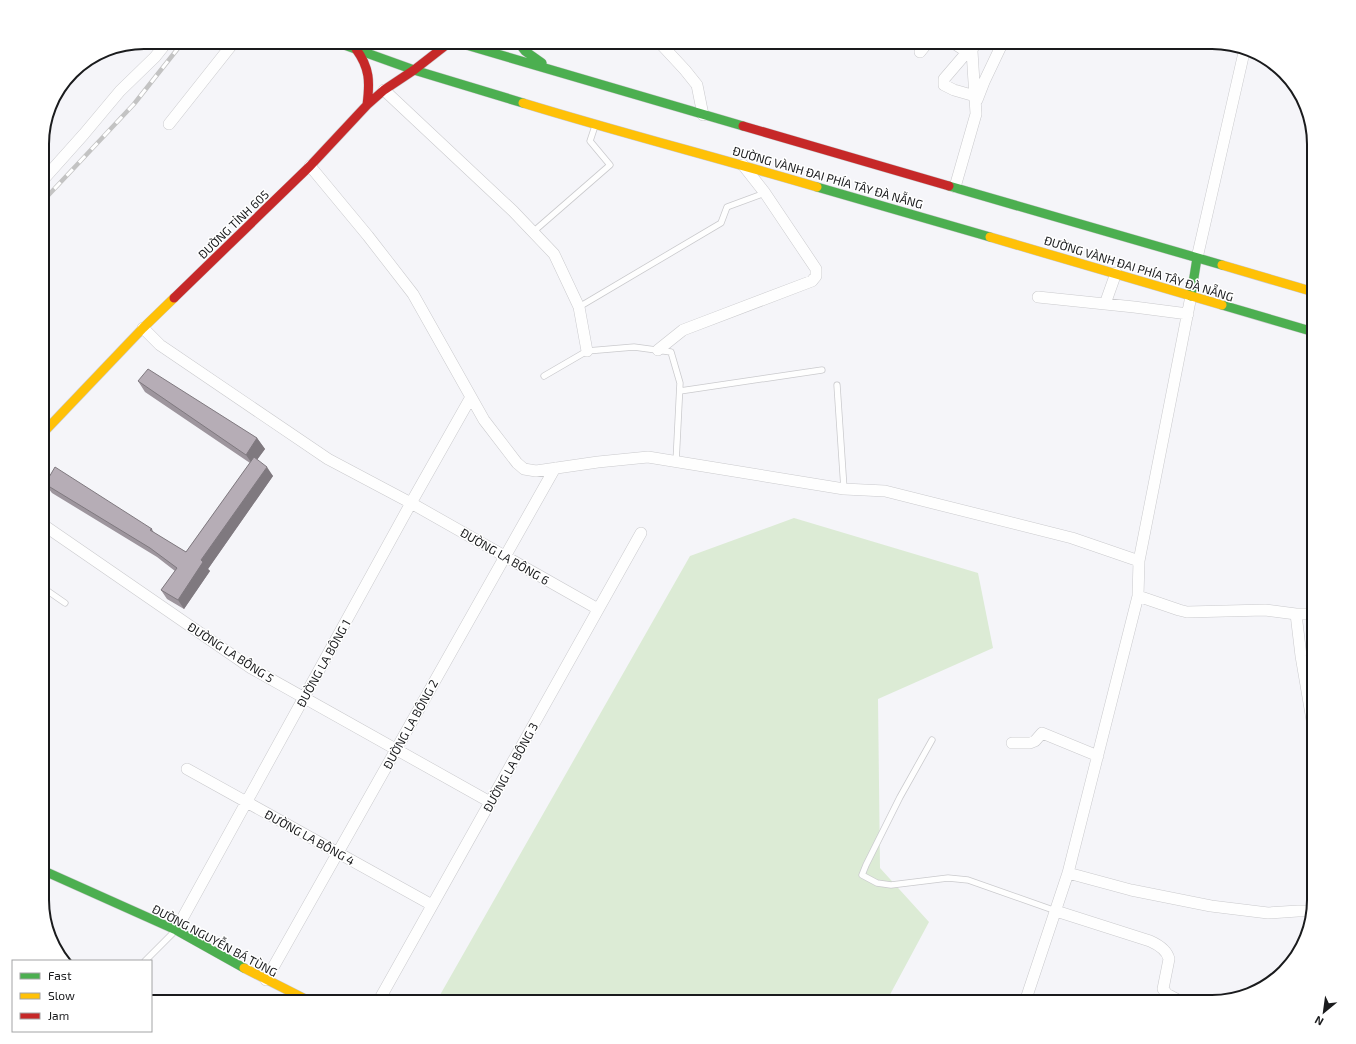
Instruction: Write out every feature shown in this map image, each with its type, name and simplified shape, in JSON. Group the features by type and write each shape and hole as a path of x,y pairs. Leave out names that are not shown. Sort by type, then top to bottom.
{"main road":[{"name":"ĐƯỜNG VÀNH ĐAI PHÍA TÂY ĐÀ NẴNG","path":"356,49 414,70 595,125 743,165 1307,330"},
{"path":"356,49 365,63 368,74 369,85 367,105"},
{"name":"ĐƯỜNG TỈNH 605","path":"49,427 143,328 310,166 367,105 384,90 414,70 441,49"},
{"name":"ĐƯỜNG VÀNH ĐAI PHÍA TÂY ĐÀ NẴNG","path":"479,49 703,115 955,186 1307,290"},
{"path":"523,49 553,71"},
{"path":"1191,296 1197,258"},
{"name":"ĐƯỜNG NGUYỄN BÁ TÙNG","path":"49,873 176,930 266,980 297,995"}],"street":[{"path":"49,173 120,91 161,49"},
{"path":"170,124 229,49"},
{"path":"666,49 685,70 696,85 703,115"},
{"path":"969,49 944,79 944,85 975,100"},
{"path":"955,186 976,114 972,49"},
{"path":"975,100 1000,49"},
{"path":"1197,258 1244,54"},
{"path":"384,90 513,211 554,254 579,307 587,351"},
{"path":"658,350 683,330 815,279 817,273 816,269 765,192 743,165"},
{"path":"310,166 368,236 413,294 484,420 520,466 528,470 536,472 598,462 648,457 844,490 885,491 1072,538 1139,561"},
{"path":"1105,304 1116,273"},
{"path":"1027,995 1068,873 1138,596 1139,561 1191,296"},
{"path":"1038,298 1188,314"},
{"name":"ĐƯỜNG LA BÔNG 6","path":"143,328 160,345 328,458 411,503 598,609"},
{"name":"ĐƯỜNG LA BÔNG 1","path":"176,930 471,397"},
{"name":"ĐƯỜNG LA BÔNG 2","path":"266,980 555,468"},
{"name":"ĐƯỜNG LA BÔNG 5","path":"49,529 251,668 397,748 490,802"},
{"name":"ĐƯỜNG LA BÔNG 3","path":"382,995 641,533"},
{"path":"1138,596 1187,612 1265,610 1307,614"},
{"path":"1296,614 1300,656 1307,694"},
{"path":"1012,743 1035,742 1042,733 1098,756"},
{"name":"ĐƯỜNG LA BÔNG 4","path":"187,768 432,905"},
{"path":"1068,873 1131,890 1211,906 1268,913 1306,911"},
{"path":"1056,911 1157,944 1168,954 1170,959 1163,989 1169,995"}],"lane":[{"path":"533,232 610,165 590,141 595,125"},
{"path":"579,307 722,223 727,207 765,192"},
{"path":"544,376 587,351 634,347 671,352 680,383 676,462"},
{"path":"680,391 822,370"},
{"path":"837,385 844,490"},
{"path":"49,593 64,603"},
{"path":"932,740 900,797 862,875 877,883 891,885 948,878 968,880 1056,911"},
{"path":"146,960 176,930"}],"green space":[{"path":"794,518 978,573 993,648 878,699 880,868 929,922 890,995 440,995 690,556"}],"building":[{"path":"148,369 257,438 246,455 138,381"},
{"path":"254,457 267,467 201,560 203,562 178,600 161,590 177,568 150,548 49,486 49,477 55,467 152,529 150,530 186,552"}],"railway":[{"path":"49,195 134,104 177,49"}],"traffic: fast":[{"path":"356,49 414,70 523,103"},
{"path":"480,49 743,126"},
{"path":"523,49 542,63"},
{"path":"949,186 1222,265"},
{"path":"817,187 990,237"},
{"path":"1191,296 1197,258"},
{"path":"1222,305 1307,330"},
{"path":"49,873 176,930 244,968"}],"traffic: slow":[{"path":"523,103 817,187"},
{"path":"990,237 1222,305"},
{"path":"1222,265 1307,290"},
{"path":"49,427 143,328 174,298"},
{"path":"244,968 297,995"}],"traffic: jam":[{"path":"356,49 361,56 368,76 369,89 367,105"},
{"path":"174,298 310,166 367,105 384,90 414,70 441,49"},
{"path":"743,126 949,186"}]}
